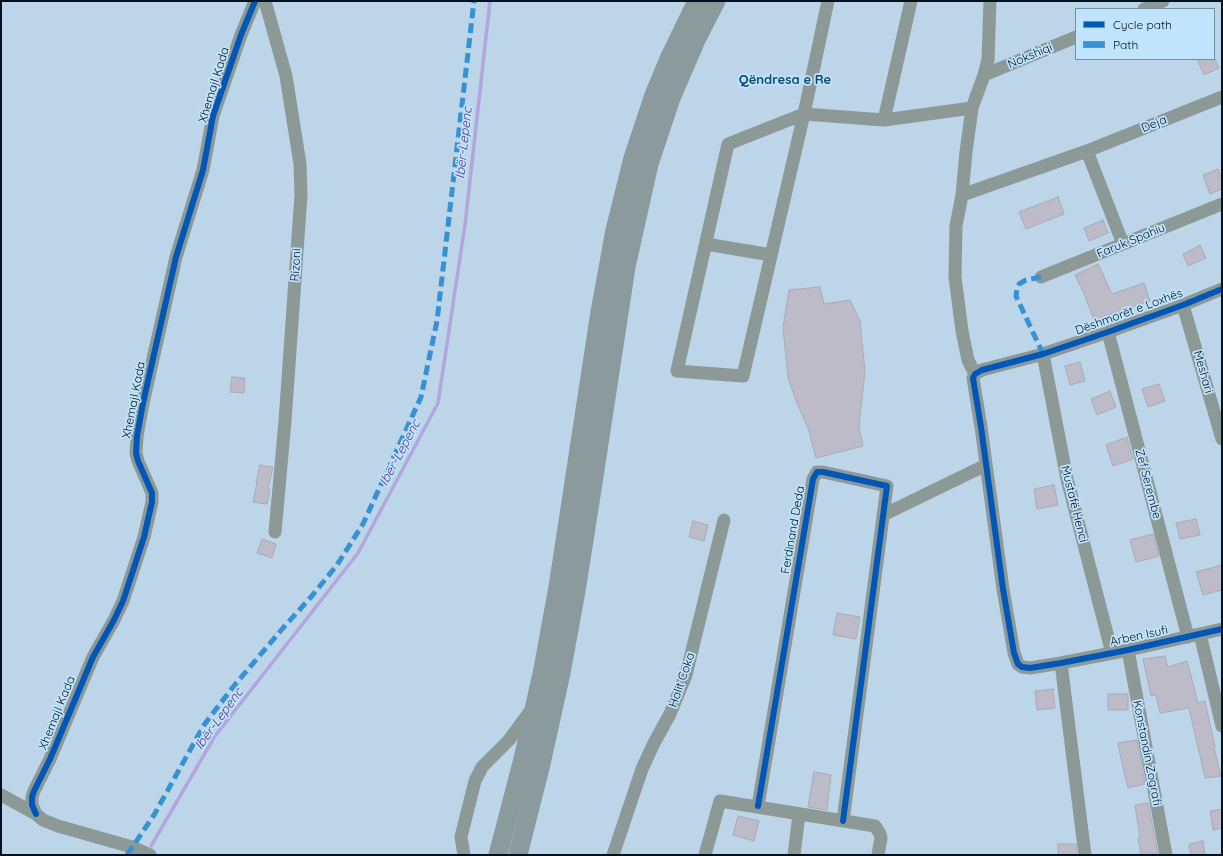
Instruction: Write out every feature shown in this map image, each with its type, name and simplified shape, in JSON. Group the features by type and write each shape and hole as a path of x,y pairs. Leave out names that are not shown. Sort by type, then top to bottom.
{"highway":[{"path":"498,855 536,704 558,587 614,230 633,158 654,95 669,59 697,1"},
{"path":"518,855 541,764 561,673 589,506 626,267 642,193 649,164 671,98 696,40 716,1"}],"street":[{"name":"Xhemajl Kada","path":"36,814 32,805 34,791 50,759 93,657 123,601 144,537 152,502 152,493 136,453 137,436 143,403 176,257 203,170 213,116 254,1"},
{"name":"Rizoni","path":"265,1 286,76 300,164 301,195 285,421 275,532"},
{"path":"828,1 804,114 743,376 677,372 728,144 804,114 884,120 972,108"},
{"path":"884,120 911,1"},
{"path":"975,374 968,360 962,331 955,277 956,226 962,195 972,108 988,60 990,1"},
{"path":"1146,8 1163,1"},
{"name":"Nokshiqi","path":"984,75 1075,37"},
{"name":"Deja","path":"962,195 1087,151 1222,97"},
{"path":"1087,151 1123,244"},
{"name":"Faruk Spahiu","path":"1041,277 1222,204"},
{"path":"706,244 771,255"},
{"name":"Dëshmorët e Loxhës","path":"975,374 982,370 1043,354 1108,332 1183,305 1222,288"},
{"name":"Meshari","path":"1183,305 1222,439"},
{"name":"Zef Serembe","path":"1108,332 1194,636 1222,726"},
{"name":"Mustafë Henci","path":"1043,354 1067,479 1112,653"},
{"name":"Arben Isufi","path":"975,374 973,378 1003,589 1018,664 1022,667 1030,668 1061,663 1222,629"},
{"path":"883,515 986,465"},
{"name":"Ferdinand Deda","path":"758,806 813,479 817,472 823,472 887,486 843,821"},
{"name":"Halit Coka","path":"613,855 642,769 654,742 670,714 686,675 724,520"},
{"name":"Konstandin Zografi","path":"1128,650 1166,855"},
{"path":"1061,663 1085,855"},
{"path":"464,855 461,837 475,781 482,767 509,740 536,704"},
{"path":"1,795 36,814 43,820 58,826 132,847 150,855"},
{"path":"705,855 720,800 875,826 881,838 878,855"},
{"path":"794,855 799,814"}],"building":[{"path":"1215,59 1219,68 1204,75 1197,60"},
{"path":"1218,169 1222,180 1222,189 1210,194 1203,175"},
{"path":"1058,197 1064,214 1026,229 1019,212"},
{"path":"1103,220 1108,233 1089,241 1084,228"},
{"path":"1200,245 1206,258 1188,266 1183,254"},
{"path":"1098,264 1112,294 1144,283 1150,301 1094,320 1075,275"},
{"path":"820,287 824,304 850,300 860,321 865,371 859,427 863,446 816,458 808,428 788,378 783,327 789,290"},
{"path":"1080,362 1085,381 1070,385 1065,366"},
{"path":"232,377 245,378 244,393 230,392"},
{"path":"1159,384 1165,401 1148,407 1142,389"},
{"path":"1110,391 1116,407 1097,415 1091,399"},
{"path":"1127,437 1133,459 1113,466 1106,445"},
{"path":"260,465 273,467 268,489 270,489 267,504 253,502"},
{"path":"1054,485 1058,505 1037,509 1034,489"},
{"path":"1196,519 1200,535 1180,539 1176,523"},
{"path":"693,521 708,525 704,541 689,537"},
{"path":"1153,534 1159,556 1136,562 1130,540"},
{"path":"262,539 276,544 272,558 257,553"},
{"path":"1222,565 1222,590 1203,595 1196,572"},
{"path":"837,613 860,617 856,639 833,635"},
{"path":"1165,656 1168,667 1187,661 1198,703 1205,701 1221,776 1205,778 1189,708 1160,713 1156,695 1151,696 1143,659"},
{"path":"1053,689 1055,708 1037,710 1035,691"},
{"path":"1108,694 1128,694 1128,710 1108,710"},
{"path":"1137,740 1145,784 1128,788 1118,743"},
{"path":"814,772 831,775 827,810 808,807"},
{"path":"1148,803 1158,853 1141,855 1135,805"},
{"path":"1222,809 1222,828 1213,830 1210,811"},
{"path":"738,816 759,821 754,841 733,835"},
{"path":"1203,841 1205,855 1191,855 1189,844"},
{"path":"1058,844 1076,844 1077,855 1058,855"}],"waterway":[{"name":"Ibër-Lepenc","path":"151,846 215,736 358,553 438,403 465,225 490,1"}],"marked path":[{"path":"127,855 154,815 204,725 233,687 337,565 363,524 421,397 437,321 474,1"},
{"path":"1041,277 1026,280 1019,284 1016,296 1043,354"}],"cycle path":[{"path":"36,814 32,805 34,791 50,759 93,657 123,601 144,537 152,502 152,493 136,453 137,436 143,403 176,257 203,170 213,116 241,35 255,1"},
{"path":"1222,289 1183,305 1043,354 982,370 975,374 973,378 1003,589 1014,653 1018,664 1022,667 1030,668 1061,663 1222,629"},
{"path":"758,806 813,479 817,472 823,472 887,486 843,821"}],"district":[{"name":"Qëndresa e Re","path":"785,80"}]}
